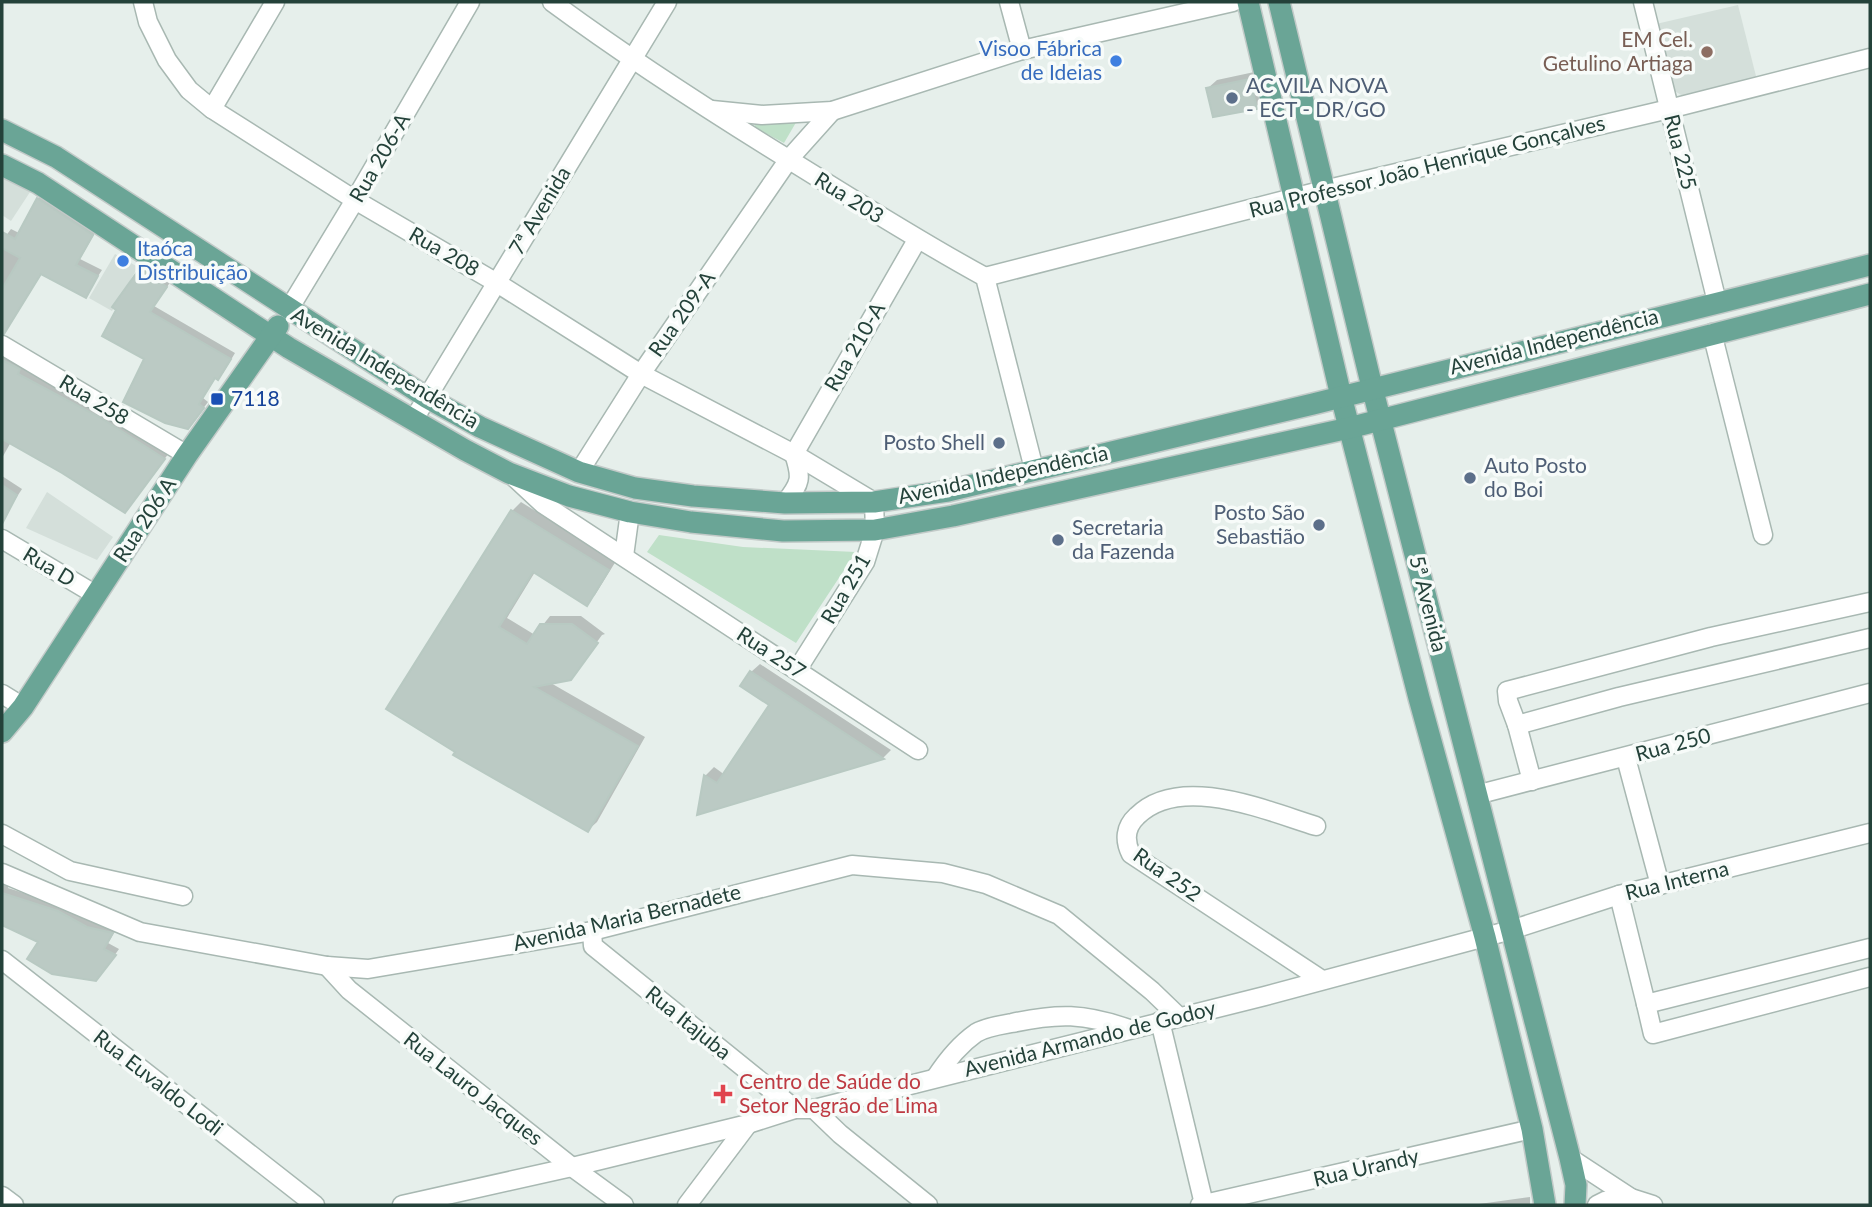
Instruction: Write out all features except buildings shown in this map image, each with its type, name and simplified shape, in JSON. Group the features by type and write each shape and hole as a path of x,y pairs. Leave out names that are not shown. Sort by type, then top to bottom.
{"main road":[{"name":"5ª Avenida","path":"1248,2 1341,397 1419,698 1485,937 1532,1129 1545,1205"},
{"name":"5ª Avenida","path":"1279,2 1380,419 1570,1158 1576,1185 1575,1205"},
{"name":"Avenida Independência","path":"2,130 56,157 426,397 480,427 579,472 635,488 693,496 785,503 874,502 948,491 1341,397 1372,387 1870,265"},
{"name":"Avenida Independência","path":"2,165 38,183 272,336 509,473 569,496 630,512 691,522 783,531 876,530 953,516 1349,428 1870,294"},
{"name":"Rua 206 A","path":"2,732 23,707 187,455 289,309"},
{"path":"466,450 480,427"}],"street":[{"name":"Rua 208","path":"143,2 148,22 167,60 189,90 212,109 355,200 497,283 641,374 793,454 874,502"},
{"path":"212,109 275,2"},
{"name":"Rua 203","path":"552,2 708,110 917,240 985,277"},
{"name":"7ª Avenida","path":"414,419 667,2"},
{"path":"1009,2 1022,50"},
{"path":"708,110 762,114 832,111 1022,50 1233,2"},
{"name":"Rua 225","path":"1643,2 1717,302"},
{"name":"Rua 206-A","path":"289,309 470,3"},
{"name":"Rua Professor João Henrique Gonçalves","path":"985,277 1324,190 1670,109 1870,58"},
{"name":"Rua 209-A","path":"579,472 641,374 789,159 832,111"},
{"name":"Rua 210-A","path":"793,454 917,240"},
{"path":"985,277 1034,469"},
{"path":"1712,333 1763,536"},
{"name":"Rua 258","path":"2,345 187,455"},
{"path":"785,503 796,490 800,475 793,454"},
{"name":"Rua 257","path":"509,473 543,503 918,750"},
{"name":"Rua 251","path":"797,670 865,562 876,530 874,502"},
{"path":"624,556 630,512"},
{"name":"Rua D","path":"2,539 96,596"},
{"path":"1532,781 1507,691 1712,637 1870,602"},
{"path":"1517,725 1619,697 1870,638"},
{"name":"Rua 250","path":"1476,795 1870,693"},
{"path":"2,694 23,707"},
{"path":"1626,758 1660,885"},
{"name":"Rua 252","path":"1316,826 1226,798 1194,796 1164,801 1144,808 1126,831 1126,844 1131,854 1322,980"},
{"name":"Rua Interna","path":"1485,937 1619,895 1870,833"},
{"path":"2,834 69,871 183,897"},
{"name":"Avenida Maria Bernadete","path":"2,873 140,933 327,966 368,969 592,931 852,865 943,873 986,884 1059,915 1152,991 1179,1017"},
{"path":"1619,895 1653,1034 1870,977"},
{"name":"Rua Itajuba","path":"592,931 593,946 795,1109"},
{"name":"Avenida Armando de Godoy","path":"402,1205 572,1167 747,1124 795,1109 814,1109 1485,937"},
{"path":"1646,1004 1870,948"},
{"name":"Rua Euvaldo Lodi","path":"2,960 315,1205"},
{"path":"1813,962 1822,990"},
{"name":"Rua Lauro Jacques","path":"327,966 349,990 624,1205"},
{"path":"936,1077 950,1055 978,1032 1002,1025 1048,1015 1086,1016 1129,1029"},
{"path":"1160,1021 1202,1205"},
{"path":"814,1109 840,1134 928,1205"},
{"path":"687,1205 747,1124"},
{"name":"Rua Urandy","path":"1202,1205 1532,1129"},
{"path":"1570,1158 1630,1198 1650,1205"},
{"path":"2,1196 14,1205"},
{"path":"1597,1205 1605,1201 1630,1198"}],"shaded area":[{"name":"EM Cel. Getulino Artiaga","path":"1738,5 1757,80 1686,98 1673,90 1656,24"},
{"path":"5,176 30,192 11,221 2,215 2,181"},
{"path":"115,254 138,267 112,311 89,298"},
{"path":"47,492 113,537 97,560 26,528"}],"green space":[{"path":"758,118 798,119 784,143 754,127"},
{"path":"659,535 743,547 856,552 796,643 647,552"}],"place":[{"name":"EM Cel. Getulino Artiaga","path":"1707,52"},
{"name":"Visoo Fábrica de Ideias","path":"1116,61"},
{"name":"AC VILA NOVA - ECT - DR/GO","path":"1232,98"},
{"name":"Itaóca Distribuição","path":"123,261"},
{"name":"7118","path":"217,399"},
{"name":"Posto Shell","path":"999,443"},
{"name":"Auto Posto do Boi","path":"1470,478"},
{"name":"Posto São Sebastião","path":"1319,525"},
{"name":"Secretaria da Fazenda","path":"1058,540"},
{"name":"Centro de Saúde do Setor Negrão de Lima","path":"723,1094"}]}
